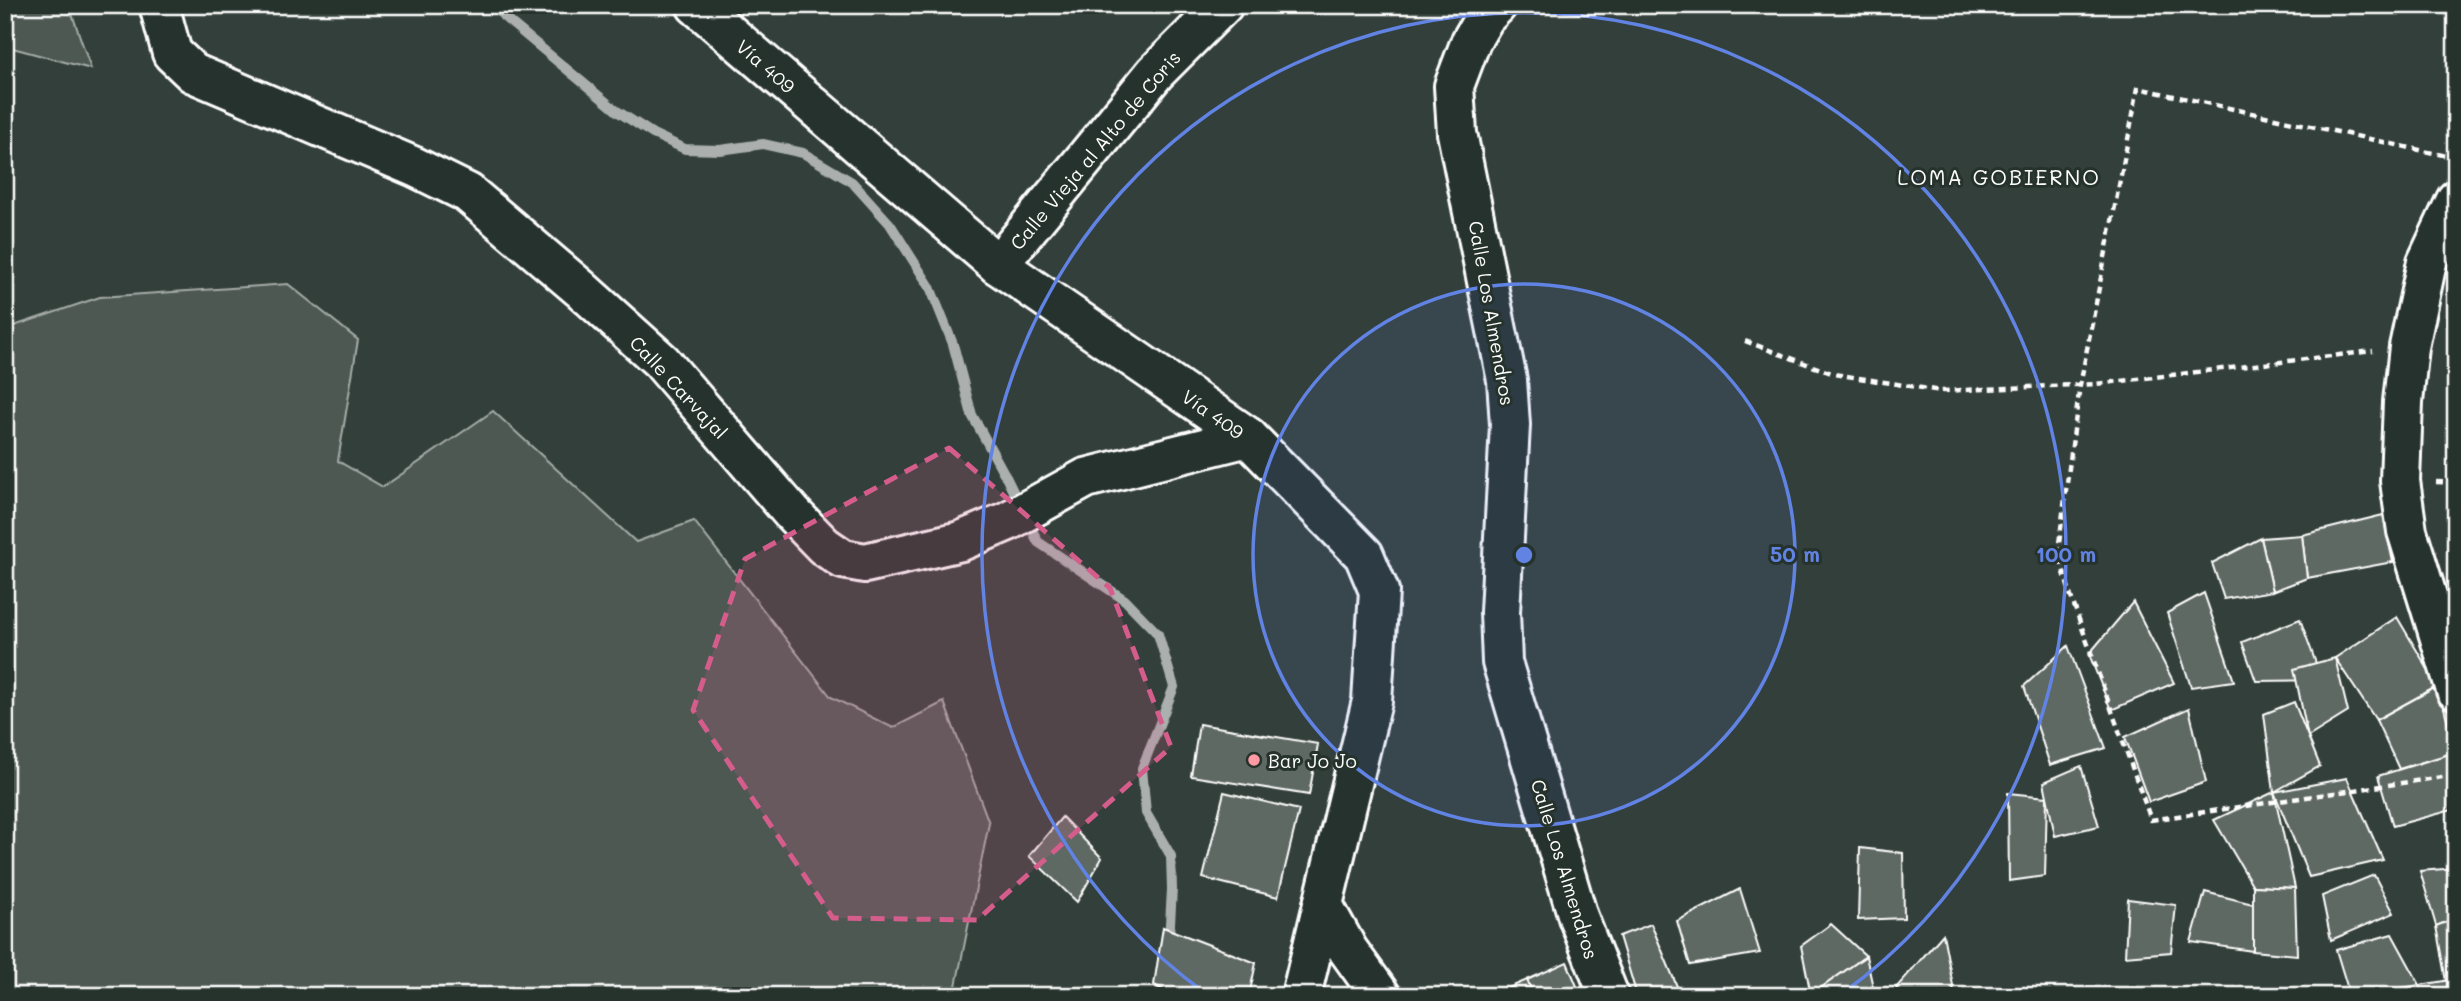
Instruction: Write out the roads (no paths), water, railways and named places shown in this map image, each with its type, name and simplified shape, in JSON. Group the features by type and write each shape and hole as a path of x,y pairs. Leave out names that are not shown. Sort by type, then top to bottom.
{"street":[{"name":"Calle Carvajal","path":"159,5 172,53 193,73 415,167 468,193 661,361 792,513 824,546 843,559 866,563 961,541 1008,521 1086,478 1248,437"},
{"name":"Vía 409","path":"696,5 998,265 1248,437 1364,555 1379,591 1373,701 1301,996"},
{"name":"Calle Vieja al Alto de Coris","path":"998,265 1154,73 1223,5"},
{"name":"Calle Los Almendros","path":"1497,5 1485,17 1471,41 1454,86 1457,132 1507,380 1510,425 1500,612 1503,662 1578,917 1609,996"},
{"path":"2456,200 2427,262 2409,347 2403,402 2400,481 2407,531 2456,690"},
{"path":"1324,905 1348,950 1381,996"}],"waterway":[{"path":"495,5 504,17 617,111 653,134 685,149 720,150 763,144 803,153 852,182 890,224 930,287 953,344 972,415 1038,542 1125,600 1158,634 1174,687 1142,768 1146,813 1171,856 1169,941"},
{"path":"1161,996 1164,978"}],"place":[{"name":"Bar Jo Jo","path":"1254,760"}],"district":[{"name":"LOMA GOBIERNO","path":"1999,176"}]}
